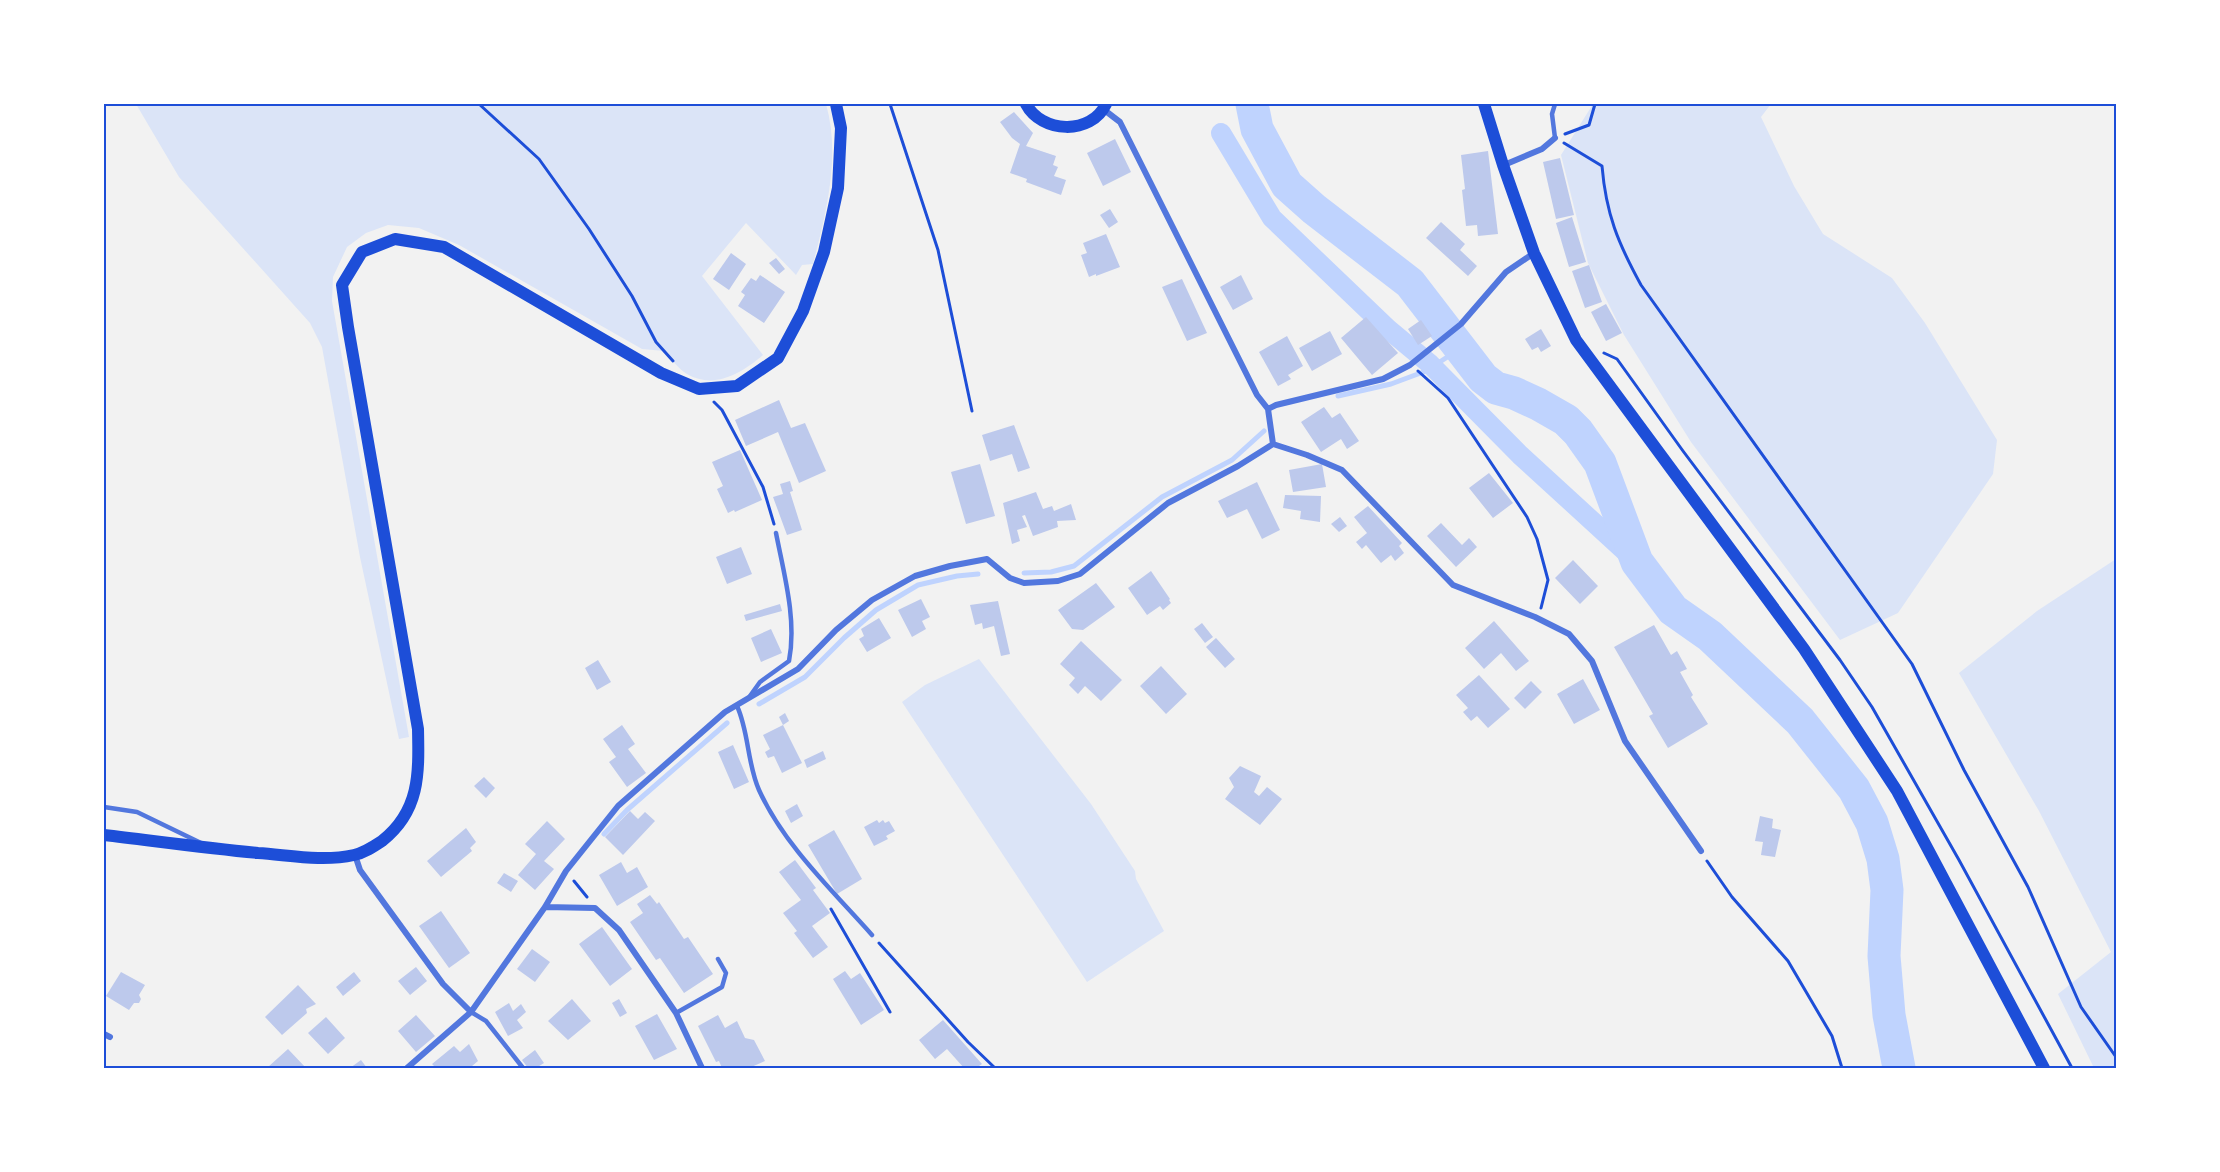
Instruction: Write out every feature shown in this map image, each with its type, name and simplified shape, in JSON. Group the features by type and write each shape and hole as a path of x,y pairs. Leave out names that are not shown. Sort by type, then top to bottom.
{"main road":[{"path":"104,835 214,849 324,858 355,855 371,849 394,831 412,803 419,769 417,729 342,285 362,252 395,239 444,247 661,374 699,389 737,386 778,358 802,311 825,252 838,188 841,128 836,104"},
{"path":"1026,104 1029,110 1053,126 1074,127 1094,119 1104,106"},
{"path":"1484,104 1534,253 1576,340 1804,649 1897,790 2044,1068"}],"street":[{"path":"1104,106 1120,122 1257,395 1268,409 1273,444"},
{"path":"1503,165 1542,149 1555,138"},
{"path":"1268,409 1276,405 1383,379 1414,362 1461,324 1506,272 1534,253"},
{"path":"1273,444 1342,470 1452,585 1535,616 1569,634 1592,661 1625,741 1701,851"},
{"path":"407,1068 471,1012 545,907 566,871 618,806 725,712 798,669 836,630 872,600 915,576 987,559 1010,578 1024,583 1058,581 1080,574 1167,503 1238,466 1273,444"},
{"path":"355,855 360,870 443,984 471,1012"},
{"path":"545,907 595,908 619,930 676,1013 702,1068"}],"lane":[{"path":"1555,104 1551,114 1555,138"},
{"path":"747,700 760,682 789,661 793,641 776,533"},
{"path":"737,706 744,721 758,788 776,823 872,935"},
{"path":"104,807 137,812 214,849"},
{"path":"676,1013 722,987 726,973 718,959"},
{"path":"471,1012 486,1021 522,1068"}],"path":[{"path":"479,104 539,159 589,229 632,296 656,342 678,366"},
{"path":"890,104 938,250 972,411"},
{"path":"1555,138 1589,125 1595,104"},
{"path":"1555,138 1602,166 1609,213 1618,242 1641,285 1912,664 1964,770 2028,887 2081,1007 2116,1057"},
{"path":"1425,377 1448,398 1527,517 1537,539 1548,580 1541,607 1535,616"},
{"path":"722,410 763,487 776,533"},
{"path":"1701,851 1732,897 1788,961 1832,1036 1842,1068"},
{"path":"566,871 595,908"},
{"path":"829,903 890,1012"},
{"path":"872,935 968,1042 995,1068"},
{"path":"2011,957 2072,1068"}],"shaded area":[{"path":"136,104 826,104 832,144 830,185 813,264 802,265 796,275 746,223 702,276 763,355 737,373 717,380 697,379 687,374 664,351 642,349 459,245 419,228 388,225 366,233 347,247 333,277 332,301 409,737 399,739 360,557 322,347 310,323 179,177"},
{"path":"1593,104 1771,104 1761,117 1794,186 1823,234 1892,278 1925,323 1997,440 1993,474 1898,613 1840,640 1691,442 1624,335 1588,263 1561,155"},
{"path":"2116,559 2116,1068 2094,1068 2058,994 2111,952 2039,811 1959,673 2037,611"},
{"path":"979,659 1091,804 1135,871 1136,879 1164,931 1087,982 902,702 925,685"}],"building":[{"path":"1014,112 1033,133 1026,146 1056,156 1053,165 1058,167 1054,176 1066,180 1061,195 1026,182 1027,179 1010,173 1020,144 1012,138 1000,122"},
{"path":"1115,139 1131,172 1103,186 1087,153"},
{"path":"1488,151 1498,234 1478,236 1477,225 1466,226 1461,155"},
{"path":"1560,158 1574,215 1556,219 1543,162"},
{"path":"1110,209 1118,222 1109,228 1100,215"},
{"path":"1572,217 1586,262 1569,267 1556,223"},
{"path":"1441,222 1465,244 1460,250 1477,266 1468,276 1426,238"},
{"path":"1106,234 1120,267 1089,277 1081,255 1087,253 1083,243"},
{"path":"731,253 746,264 729,290 713,279"},
{"path":"776,258 785,269 779,274 769,263"},
{"path":"1589,265 1602,302 1585,308 1572,271"},
{"path":"760,275 785,292 764,323 738,306 745,295 741,292 751,278 756,281"},
{"path":"1241,275 1253,299 1233,310 1220,287"},
{"path":"1182,279 1207,333 1187,341 1162,287"},
{"path":"1606,304 1622,333 1606,341 1591,312"},
{"path":"1366,317 1398,353 1372,375 1341,338"},
{"path":"1421,320 1432,336 1418,345 1408,329"},
{"path":"1541,329 1551,346 1541,352 1538,347 1532,350 1525,339"},
{"path":"1330,331 1342,354 1312,371 1299,348"},
{"path":"1287,336 1303,366 1288,375 1291,379 1278,386 1259,352"},
{"path":"779,400 791,428 805,423 826,471 799,483 778,432 746,446 735,420"},
{"path":"1324,407 1332,418 1340,413 1359,441 1347,449 1341,439 1321,452 1301,422"},
{"path":"1014,425 1030,468 1018,472 1012,454 990,461 982,435"},
{"path":"740,450 762,500 728,513 717,489 723,486 712,462"},
{"path":"980,464 995,516 966,524 951,472"},
{"path":"1322,464 1326,487 1293,492 1289,470"},
{"path":"1489,473 1513,503 1493,518 1469,488"},
{"path":"790,481 793,491 790,492 802,530 787,535 773,497 783,494 780,484"},
{"path":"1257,482 1280,530 1262,539 1247,509 1227,518 1218,501"},
{"path":"1036,492 1043,509 1052,506 1054,511 1071,504 1076,520 1057,521 1058,527 1033,536 1025,515 1022,516 1027,527 1017,530 1020,541 1012,544 1003,503"},
{"path":"1285,495 1321,496 1320,522 1300,519 1301,511 1283,508"},
{"path":"1368,506 1402,543 1399,546 1404,553 1395,561 1391,555 1381,563 1366,545 1362,549 1356,542 1367,533 1354,517"},
{"path":"1340,517 1347,526 1339,532 1331,524"},
{"path":"1441,523 1462,545 1469,538 1477,547 1456,567 1427,536"},
{"path":"741,547 752,574 727,584 716,557"},
{"path":"1573,560 1598,586 1580,604 1555,578"},
{"path":"1151,571 1171,603 1163,610 1160,606 1147,615 1128,588"},
{"path":"1096,583 1115,607 1083,630 1072,629 1058,610"},
{"path":"921,599 930,617 922,621 926,629 912,637 898,610"},
{"path":"998,601 1010,654 1001,656 994,626 983,629 982,623 975,625 970,605"},
{"path":"780,604 782,611 746,621 744,615"},
{"path":"879,618 891,638 867,652 859,639 864,636 861,629"},
{"path":"1494,621 1529,661 1516,671 1501,653 1484,669 1465,648"},
{"path":"1202,623 1213,637 1205,643 1194,629"},
{"path":"1654,625 1671,655 1677,651 1687,669 1680,672 1693,695 1691,697 1708,724 1668,748 1649,716 1653,714 1614,647"},
{"path":"771,629 782,653 761,662 751,638"},
{"path":"1216,638 1235,659 1225,668 1206,647"},
{"path":"1081,641 1122,680 1101,701 1085,686 1078,694 1069,685 1075,678 1060,664"},
{"path":"598,660 611,682 597,690 585,668"},
{"path":"1161,666 1187,694 1166,714 1140,686"},
{"path":"1479,675 1510,709 1488,728 1477,716 1471,721 1463,712 1468,708 1456,695"},
{"path":"1583,679 1600,710 1574,724 1557,694"},
{"path":"1531,681 1542,692 1525,709 1514,698"},
{"path":"785,713 789,721 783,725 779,717"},
{"path":"622,725 635,744 628,749 646,773 627,787 609,762 616,757 603,739"},
{"path":"783,725 802,763 782,773 774,756 768,758 765,752 770,749 763,735"},
{"path":"733,745 749,782 734,789 718,752"},
{"path":"823,751 826,759 807,768 804,760"},
{"path":"1240,766 1261,776 1254,792 1259,796 1267,787 1282,799 1260,825 1225,799 1234,787 1229,778"},
{"path":"484,777 495,788 486,798 474,786"},
{"path":"797,804 803,816 791,823 785,811"},
{"path":"630,811 638,819 645,812 655,821 623,855 605,837"},
{"path":"1760,816 1773,819 1772,828 1781,830 1775,857 1761,855 1763,842 1755,841"},
{"path":"877,820 879,823 883,820 885,823 889,821 895,831 886,836 888,839 874,846 864,827"},
{"path":"547,821 565,839 544,861 554,869 535,890 518,875 536,854 525,844"},
{"path":"466,828 476,842 470,848 472,851 441,877 427,861"},
{"path":"834,830 862,879 837,894 808,845"},
{"path":"795,860 816,888 813,890 830,913 812,926 828,947 813,958 794,933 797,931 783,913 801,900 779,872"},
{"path":"621,862 627,873 637,867 648,887 617,906 599,875"},
{"path":"504,873 518,881 511,892 497,883"},
{"path":"650,895 657,904 659,902 684,939 688,937 713,974 684,993 660,958 656,960 630,922 643,913 637,904"},
{"path":"441,911 470,953 449,968 419,926"},
{"path":"602,927 632,969 610,986 579,944"},
{"path":"532,949 550,962 535,982 517,969"},
{"path":"416,967 427,981 410,995 398,981"},
{"path":"845,971 851,979 860,973 884,1010 861,1025 833,979"},
{"path":"121,972 145,985 139,995 141,999 139,1003 134,1003 129,1010 106,996"},
{"path":"354,972 361,981 343,996 336,987"},
{"path":"298,985 316,1004 306,1009 307,1013 282,1035 265,1017"},
{"path":"572,999 591,1021 568,1040 548,1021"},
{"path":"619,999 627,1013 620,1017 612,1003"},
{"path":"509,1003 513,1011 521,1004 526,1012 517,1020 523,1028 508,1036 495,1012"},
{"path":"657,1014 677,1049 654,1060 635,1026"},
{"path":"416,1015 435,1036 416,1052 398,1031"},
{"path":"718,1015 725,1028 737,1021 745,1038 754,1040 765,1061 749,1068 722,1068 719,1061 716,1062 698,1026"},
{"path":"326,1017 345,1038 328,1054 308,1033"},
{"path":"943,1020 982,1064 976,1068 964,1068 947,1049 935,1059 919,1040"},
{"path":"469,1044 478,1061 472,1066 475,1068 436,1068 432,1064 454,1046 460,1052"},
{"path":"288,1049 306,1068 268,1067"},
{"path":"535,1050 544,1063 536,1068 528,1068 522,1060"},
{"path":"361,1060 367,1068 350,1068"}],"waterway":[{"path":"1252,104 1257,129 1287,185 1314,209 1410,283 1483,378 1496,388 1538,404 1566,420 1578,432 1600,463 1637,562 1673,610 1710,636 1800,721 1854,789 1872,823 1883,859 1887,890 1884,956 1889,1015 1899,1068"},
{"path":"1221,133 1272,218 1388,329 1430,364 1520,455 1637,562"},
{"path":"1338,396 1391,384 1426,371 1461,348"},
{"path":"1024,573 1051,572 1074,566 1162,497 1232,460 1264,431"},
{"path":"759,704 805,677 876,610 918,585 957,576 978,574"},
{"path":"604,834 627,810 727,723"}]}
